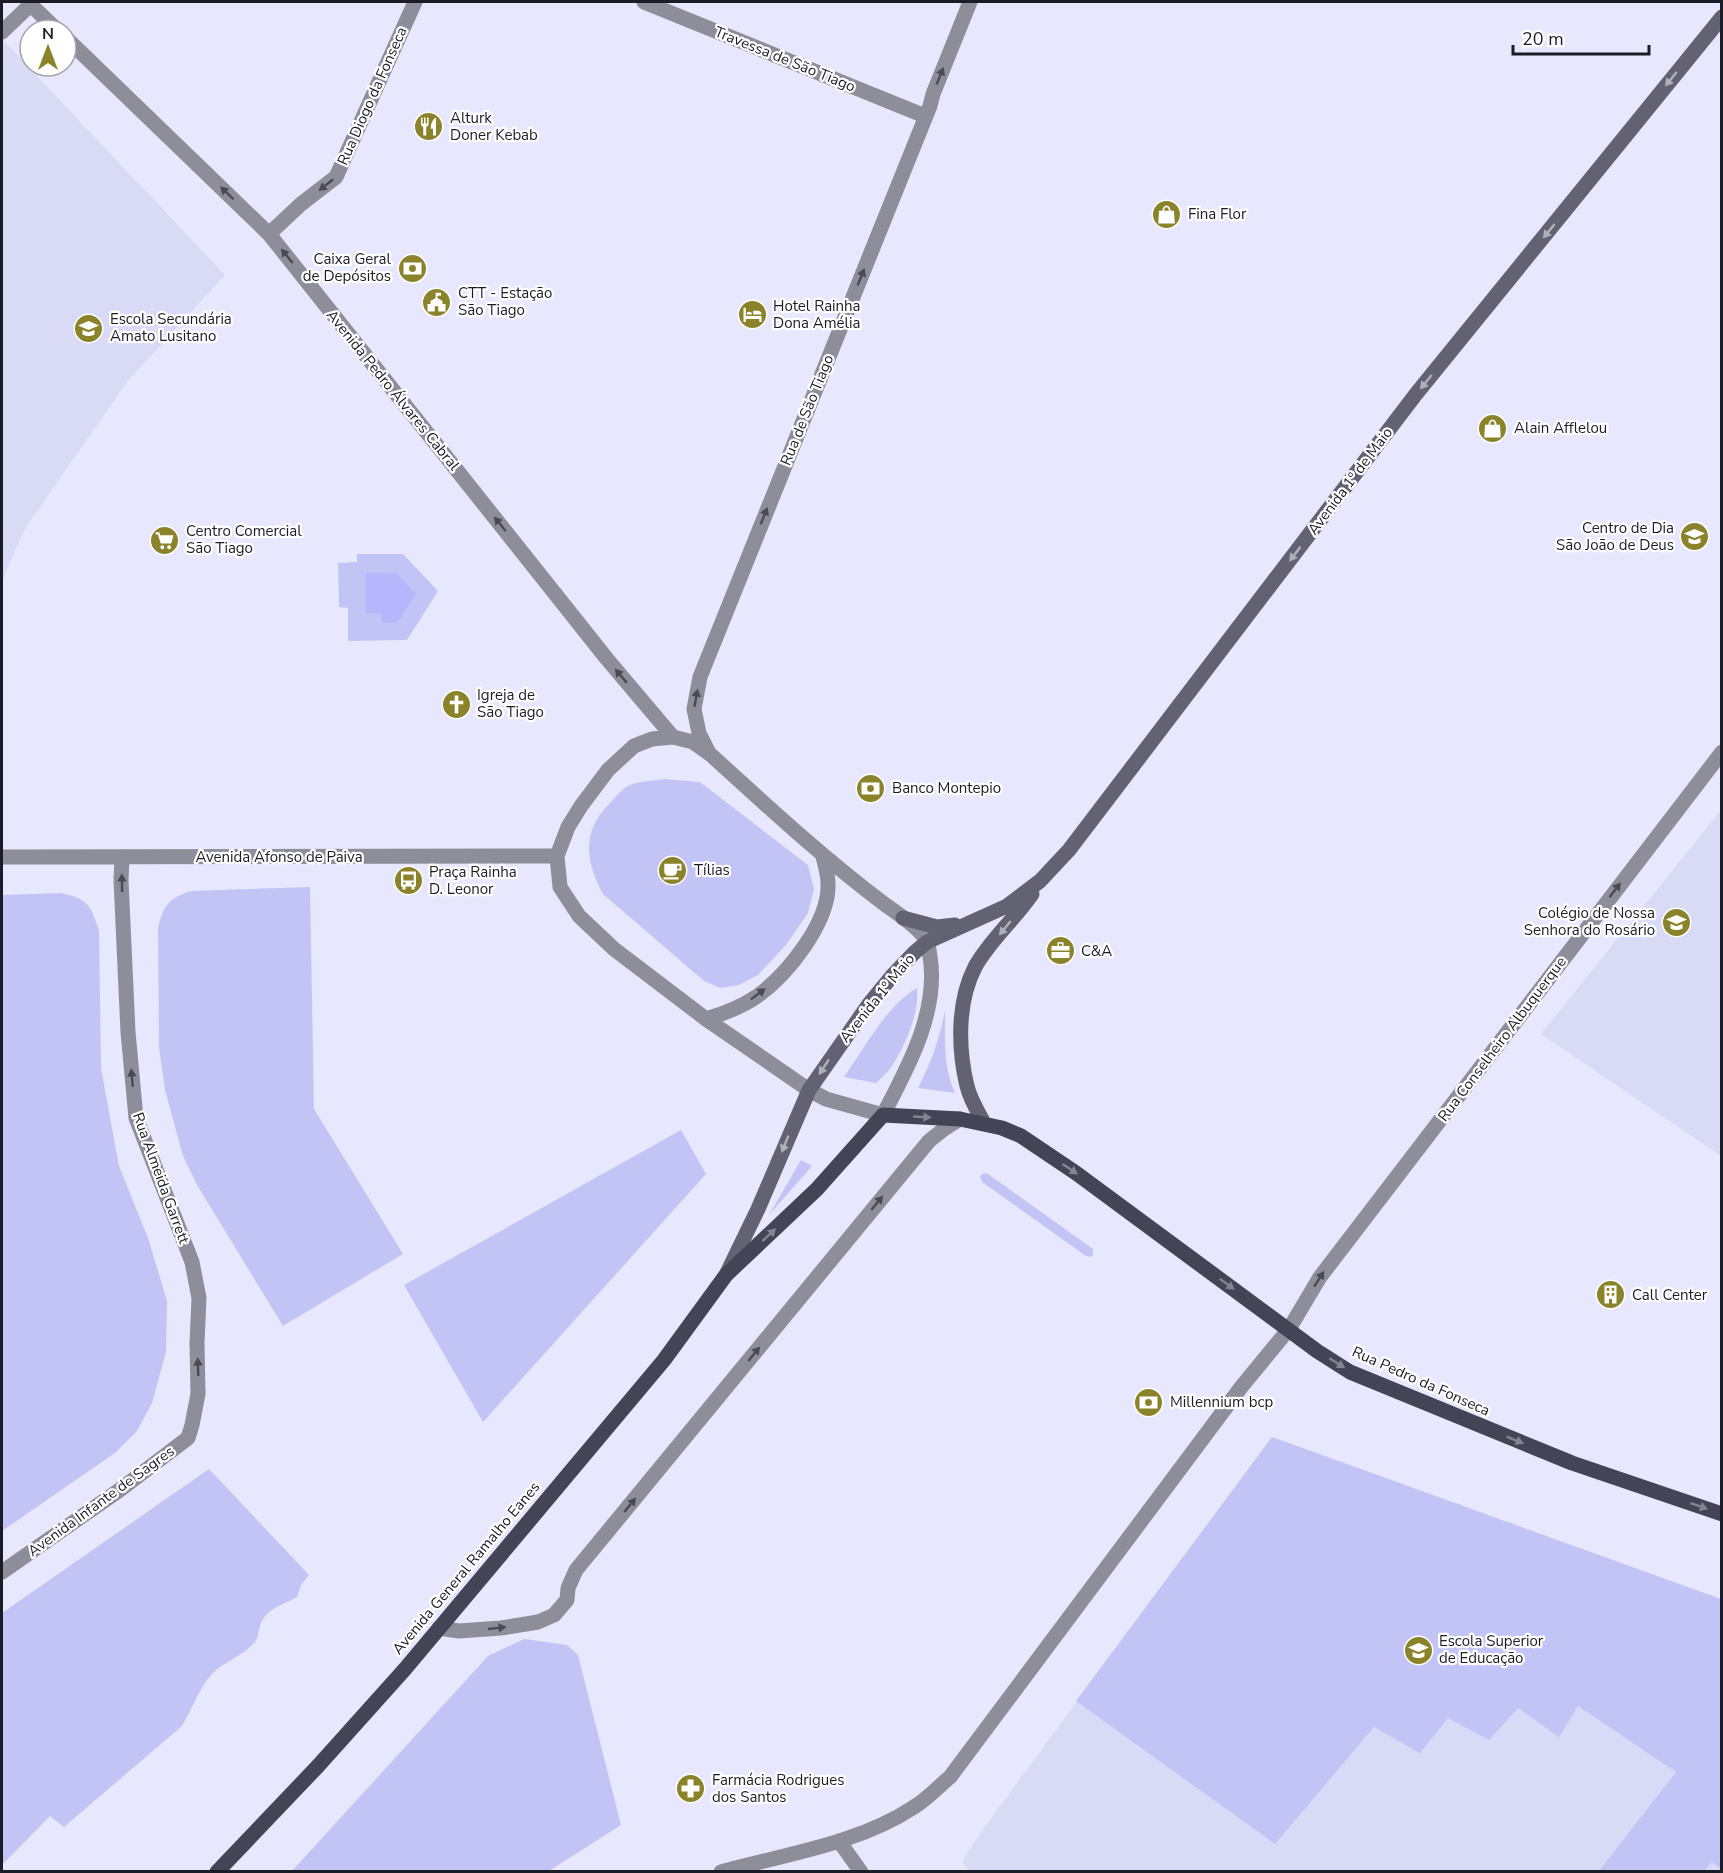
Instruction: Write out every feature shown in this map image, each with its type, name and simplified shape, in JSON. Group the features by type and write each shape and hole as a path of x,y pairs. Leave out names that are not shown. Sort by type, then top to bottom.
{"main road":[{"name":"Avenida 1º de Maio","path":"927,942 1007,906 1040,881 1069,850 1416,394 1722,17"},
{"path":"984,1124 967,1086 961,1040 966,992 975,967 1023,907 1040,881"},
{"name":"Avenida 1º de Maio","path":"903,918 937,927 964,924"},
{"name":"Avenida 1º Maio","path":"809,1090 869,1004 899,968 927,942"},
{"name":"Avenida General Ramalho Eanes","path":"217,1872 318,1766 439,1628 664,1360 726,1275 758,1209 809,1090"},
{"name":"Rua Pedro da Fonseca","path":"883,1115 960,1119 1002,1128 1021,1136 1076,1173 1317,1351 1350,1372 1572,1463 1722,1514"},
{"name":"Avenida General Ramalho Eanes","path":"726,1275 817,1189 883,1115"}],"street":[{"name":"Rua Diogo da Fonseca","path":"269,234 301,204 336,177 415,2"},
{"name":"Travessa de São Tiago","path":"644,2 925,116"},
{"name":"Rua de São Tiago","path":"710,754 699,733 694,709 700,677 970,2"},
{"path":"2,32 29,3 45,18"},
{"name":"Avenida Pedro Álvares Cabral","path":"78,50 269,234 607,659 672,737"},
{"path":"883,1115 826,1099 809,1090 706,1019 614,949 579,916 560,886 557,856 576,813 608,770 634,746 652,739 672,737 693,742 710,754 823,856 903,918 927,942"},
{"name":"Rua Conselheiro Albuquerque","path":"721,1872 839,1841 884,1824 916,1806 950,1777 1242,1386 1289,1329 1320,1277 1722,752"},
{"name":"Avenida Afonso de Paiva","path":"2,857 557,856"},
{"path":"706,1019 726,1013 756,997 784,972 805,945 823,915 828,884 823,856"},
{"name":"Rua Almeida Garrett","path":"122,857 128,1032 136,1118 192,1262 199,1298 196,1343 198,1394 192,1425"},
{"name":"Avenida 1º Maio","path":"883,1115 905,1074 922,1031 930,993 932,967 927,942"},
{"path":"439,1628 459,1631 501,1628 537,1622 554,1616 567,1600 568,1588 583,1561 929,1141 960,1119"},
{"name":"Avenida Infante de Sagres","path":"2,1572 121,1490 188,1438 192,1425"},
{"path":"839,1841 861,1872"}],"shaded area":[{"name":"Escola Secundária Amato Lusitano","path":"2,39 18,56 18,78 39,78 225,275 127,382 24,530 2,581"},
{"path":"357,554 403,554 438,591 407,640 348,641 348,608 339,607 338,563 357,562"},
{"path":"366,573 396,573 416,594 397,623 382,622 381,614 366,613"},
{"path":"664,779 700,782 808,865 814,889 808,913 786,945 758,975 739,985 720,988 704,981 603,894 592,869 589,846 595,824 601,813 628,786"},
{"name":"Colégio de Nossa Senhora do Rosário","path":"1721,810 1721,1156 1541,1034"},
{"path":"310,887 314,1109 403,1254 283,1326 197,1185 183,1156 165,1090 159,1048 158,928 168,904 190,891"},
{"path":"61,893 83,900 90,908 99,930 101,1068 119,1166 148,1238 167,1301 166,1352 152,1403 137,1431 115,1453 2,1531 2,895"},
{"path":"917,988 916,1008 910,1030 890,1069 876,1083 844,1077 895,1006"},
{"path":"945,1010 948,1073 955,1093 918,1088 934,1050"},
{"path":"681,1130 706,1174 483,1422 404,1285"},
{"path":"801,1160 812,1166 769,1215"},
{"path":"984,1173 1093,1249 1093,1255 1086,1256 982,1182 980,1176"},
{"name":"Escola Superior de Educação","path":"1272,1437 1721,1599 1721,1871 969,1872 962,1861 986,1825"},
{"name":"Escola Superior de Educação","path":"1272,1437 1721,1599 1721,1869 1712,1862 1704,1871 1599,1871 1676,1772 1578,1706 1559,1737 1518,1708 1489,1740 1448,1718 1420,1753 1374,1727 1275,1844 1076,1701"},
{"path":"209,1469 309,1575 301,1585 297,1597 268,1613 261,1623 253,1644 212,1674 182,1726 64,1827 50,1816 2,1865 2,1613"},
{"path":"524,1639 567,1645 578,1655 621,1825 549,1871 292,1871 488,1656"}],"place":[{"name":"Alturk Doner Kebab","path":"429,127"},
{"name":"Fina Flor","path":"1167,214"},
{"name":"Caixa Geral de Depósitos","path":"412,268"},
{"name":"CTT - Estação São Tiago","path":"437,302"},
{"name":"Hotel Rainha Dona Amélia","path":"752,315"},
{"name":"Escola Secundária Amato Lusitano","path":"89,328"},
{"name":"Alain Afflelou","path":"1493,428"},
{"name":"Centro de Dia São João de Deus","path":"1695,537"},
{"name":"Centro Comercial São Tiago","path":"165,540"},
{"name":"Igreja de São Tiago","path":"456,704"},
{"name":"Banco Montepio","path":"871,788"},
{"name":"Tílias","path":"673,870"},
{"name":"Praça Rainha D. Leonor","path":"408,881"},
{"name":"Colégio de Nossa Senhora do Rosário","path":"1676,922"},
{"name":"C&A","path":"1060,951"},
{"name":"Call Center","path":"1611,1295"},
{"name":"Millennium bcp","path":"1149,1402"},
{"name":"Escola Superior de Educação","path":"1418,1650"},
{"name":"Farmácia Rodrigues dos Santos","path":"691,1789"}]}
